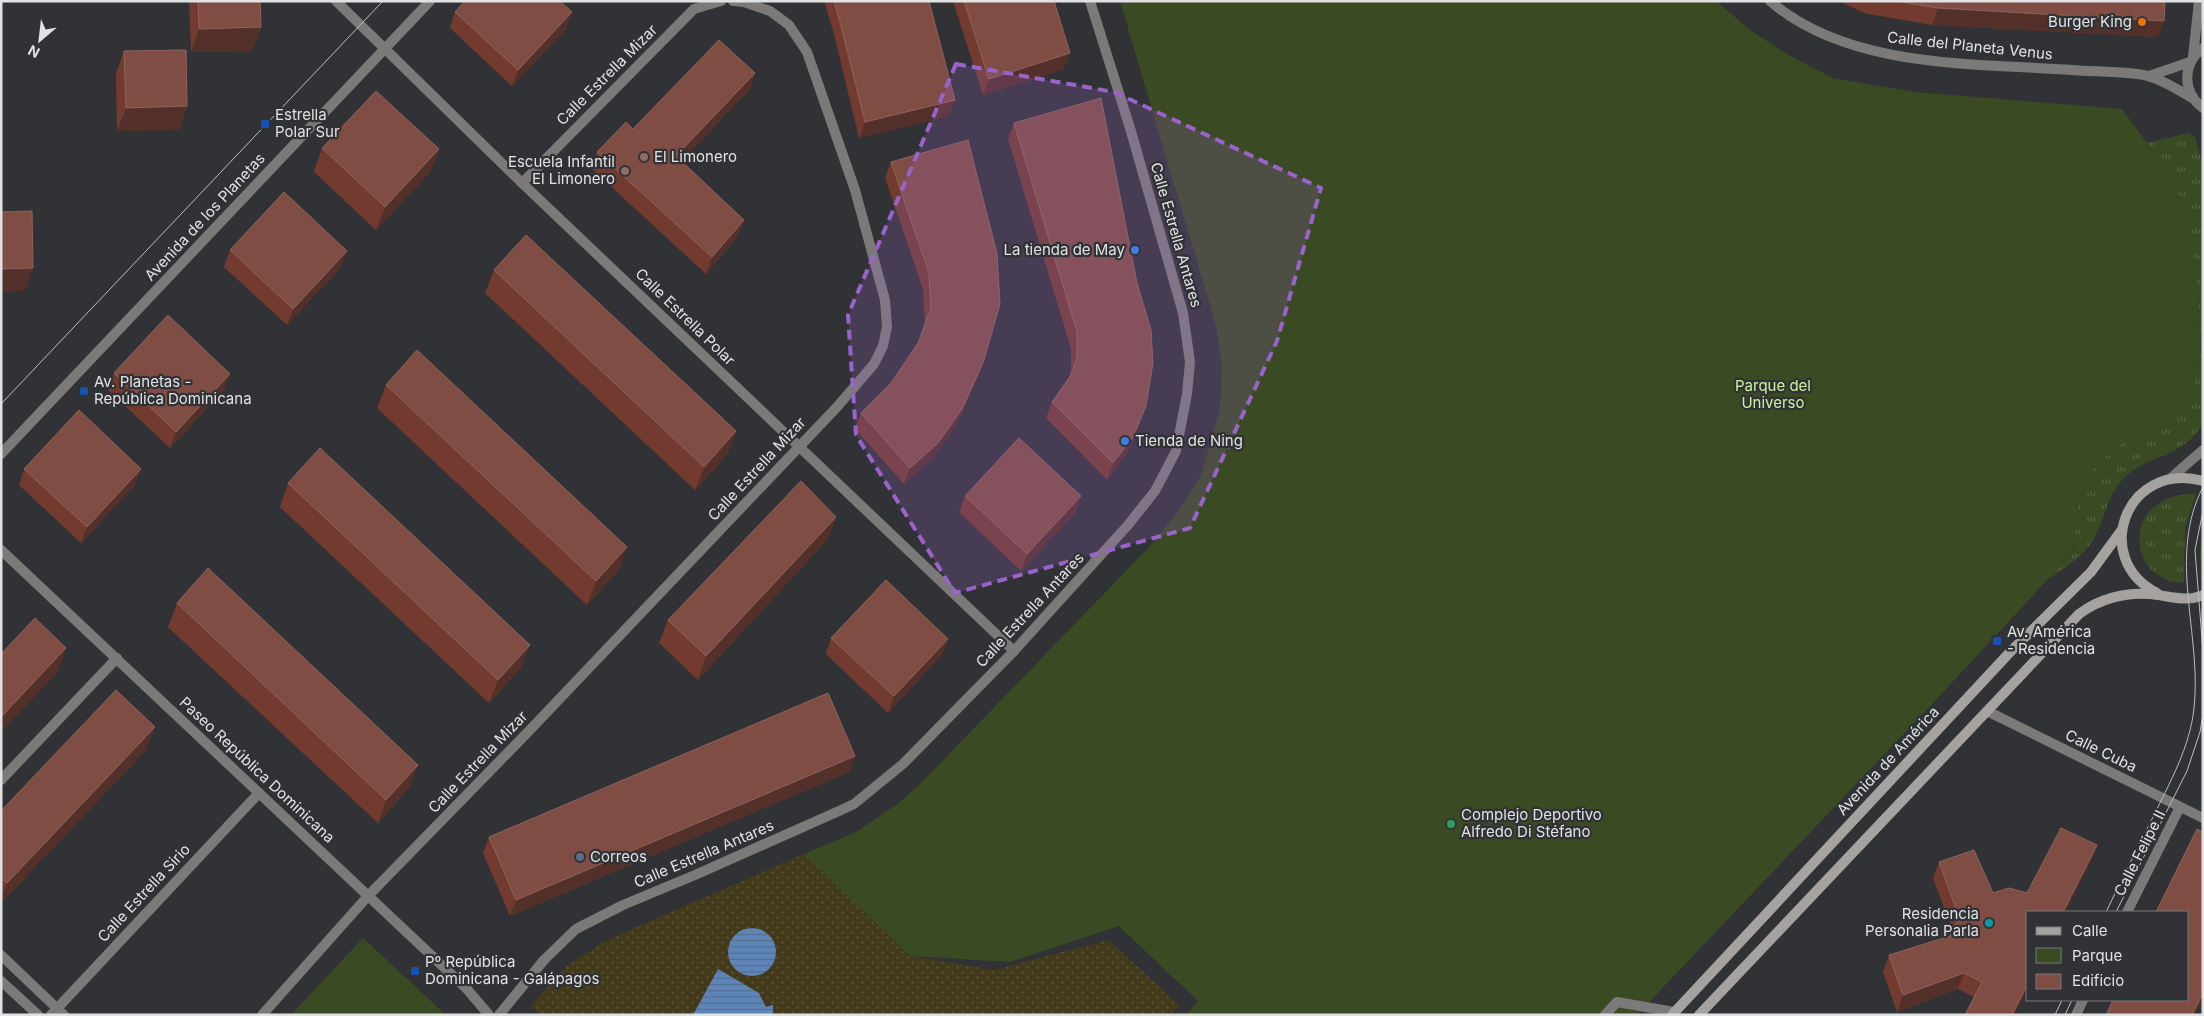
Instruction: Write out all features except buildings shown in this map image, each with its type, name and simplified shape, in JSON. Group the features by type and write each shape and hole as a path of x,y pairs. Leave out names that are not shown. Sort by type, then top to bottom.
{"main road":[{"name":"Avenida de América","path":"1673,1013 2012,650 2091,572 2122,530 2131,505 2140,494 2155,483 2172,477 2188,477 2203,481"},
{"name":"Avenida de América","path":"2122,530 2123,546 2134,576 2146,588 2162,596"},
{"name":"Avenida de América","path":"1699,1015 2088,607 2117,597 2148,594 2189,599 2203,595"}],"street":[{"name":"Calle Estrella Polar","path":"336,1 522,184 1014,651"},
{"name":"Avenida de los Planetas","path":"1,454 430,1"},
{"name":"Calle Estrella Mizar","path":"522,184 694,9 721,1"},
{"name":"Calle Estrella Mizar","path":"262,1015 368,896 520,740 798,447 874,364 883,346 887,328 885,300 855,190 807,52 789,26 770,11 744,2 733,1"},
{"name":"Calle Estrella Antares","path":"498,1015 544,960 576,929 622,905 695,876 854,804 903,764 1014,651 1128,526 1155,491 1176,451 1187,394 1190,362 1183,313 1130,128 1090,1"},
{"name":"Calle del Planeta Venus","path":"1770,1 1815,30 1878,52 1924,59 2149,76 2192,98 2203,108"},
{"path":"2192,98 2187,83 2199,1"},
{"path":"2191,60 2203,48"},
{"name":"Calle del Planeta Venus","path":"2149,76 2191,60"},
{"path":"2172,477 2203,450"},
{"name":"Paseo República Dominicana","path":"1,550 466,988 489,1015"},
{"path":"1,780 116,658"},
{"name":"Calle Cuba","path":"1988,711 2203,818"},
{"name":"Calle Estrella Sirio","path":"57,1012 259,793"},
{"name":"Calle Felipe II","path":"2128,911 2180,807"},
{"path":"1,955 57,1012"},
{"path":"1,981 38,1015"},
{"path":"2076,1015 2083,1001"},
{"name":"Avenida de América","path":"1606,1015 1617,1002 1673,1013"}],"highlighted area":[{"path":"956,64 1114,92 1321,188 1277,341 1190,528 955,593 856,435 848,315"}],"green space":[{"name":"Parque del Universo","path":"1120,1 1716,1 1750,30 1790,56 1833,78 1914,92 2122,109 2147,143 2182,201 2195,266 2201,342 2199,370 2189,393 2164,420 2116,446 2092,470 2078,500 2074,551 1935,701 1637,1015 1186,1015 1198,1001 1119,926 1010,962 910,956 804,854 856,832 896,805 920,784 1151,545 1179,510 1201,475 1220,409 1222,367 1216,326"},
{"path":"2188,133 2195,137 2203,167 2203,424 2185,444 2144,464 2123,479 2113,493 2097,532 2089,546 2072,562 2047,580 2074,551 2078,500 2092,470 2116,446 2164,420 2199,370 2201,342 2195,267 2182,201 2147,143"},
{"path":"2196,494 2185,528 2184,583 2165,578 2150,568 2142,555 2139,539 2142,523 2152,509 2167,499"},
{"path":"2203,528 2203,578 2201,579 2200,550"},
{"path":"363,938 446,1015 291,1015"}],"sand":[{"path":"804,854 910,956 994,970 1109,940 1179,1005 1170,1015 540,1015 531,1006 568,965 607,940"}],"water":[{"path":"752,928 761,930 769,935 774,943 776,952 774,961 769,969 761,974 752,976 743,974 735,969 730,961 728,952 730,943 735,935 743,930"},
{"path":"718,969 759,993 766,1007 773,1005 773,1015 693,1015"}],"tram line":[{"path":"1,404 383,1"},
{"path":"2106,911 2172,777 2184,750 2192,722 2195,680 2194,652 2186,568 2188,540 2193,513 2203,487"},
{"path":"2203,511 2195,550 2203,652"},
{"path":"2117,911 2187,771 2200,732 2203,714"},
{"path":"2055,1015 2062,1001"},
{"path":"2065,1015 2072,1001"}],"place":[{"name":"Burger King","path":"2142,22"},
{"name":"Estrella Polar Sur","path":"265,124"},
{"name":"El Limonero","path":"644,157"},
{"name":"Escuela Infantil El Limonero","path":"625,171"},
{"name":"La tienda de May","path":"1135,250"},
{"name":"Av. Planetas - República Dominicana","path":"84,391"},
{"name":"Tienda de Ning","path":"1125,441"},
{"name":"Av. América - Residencia","path":"1997,641"},
{"name":"Complejo Deportivo Alfredo Di Stéfano","path":"1451,824"},
{"name":"Correos","path":"580,857"},
{"name":"Residencia Personalia Parla","path":"1989,923"},
{"name":"Pº República Dominicana - Galápagos","path":"415,971"}]}
